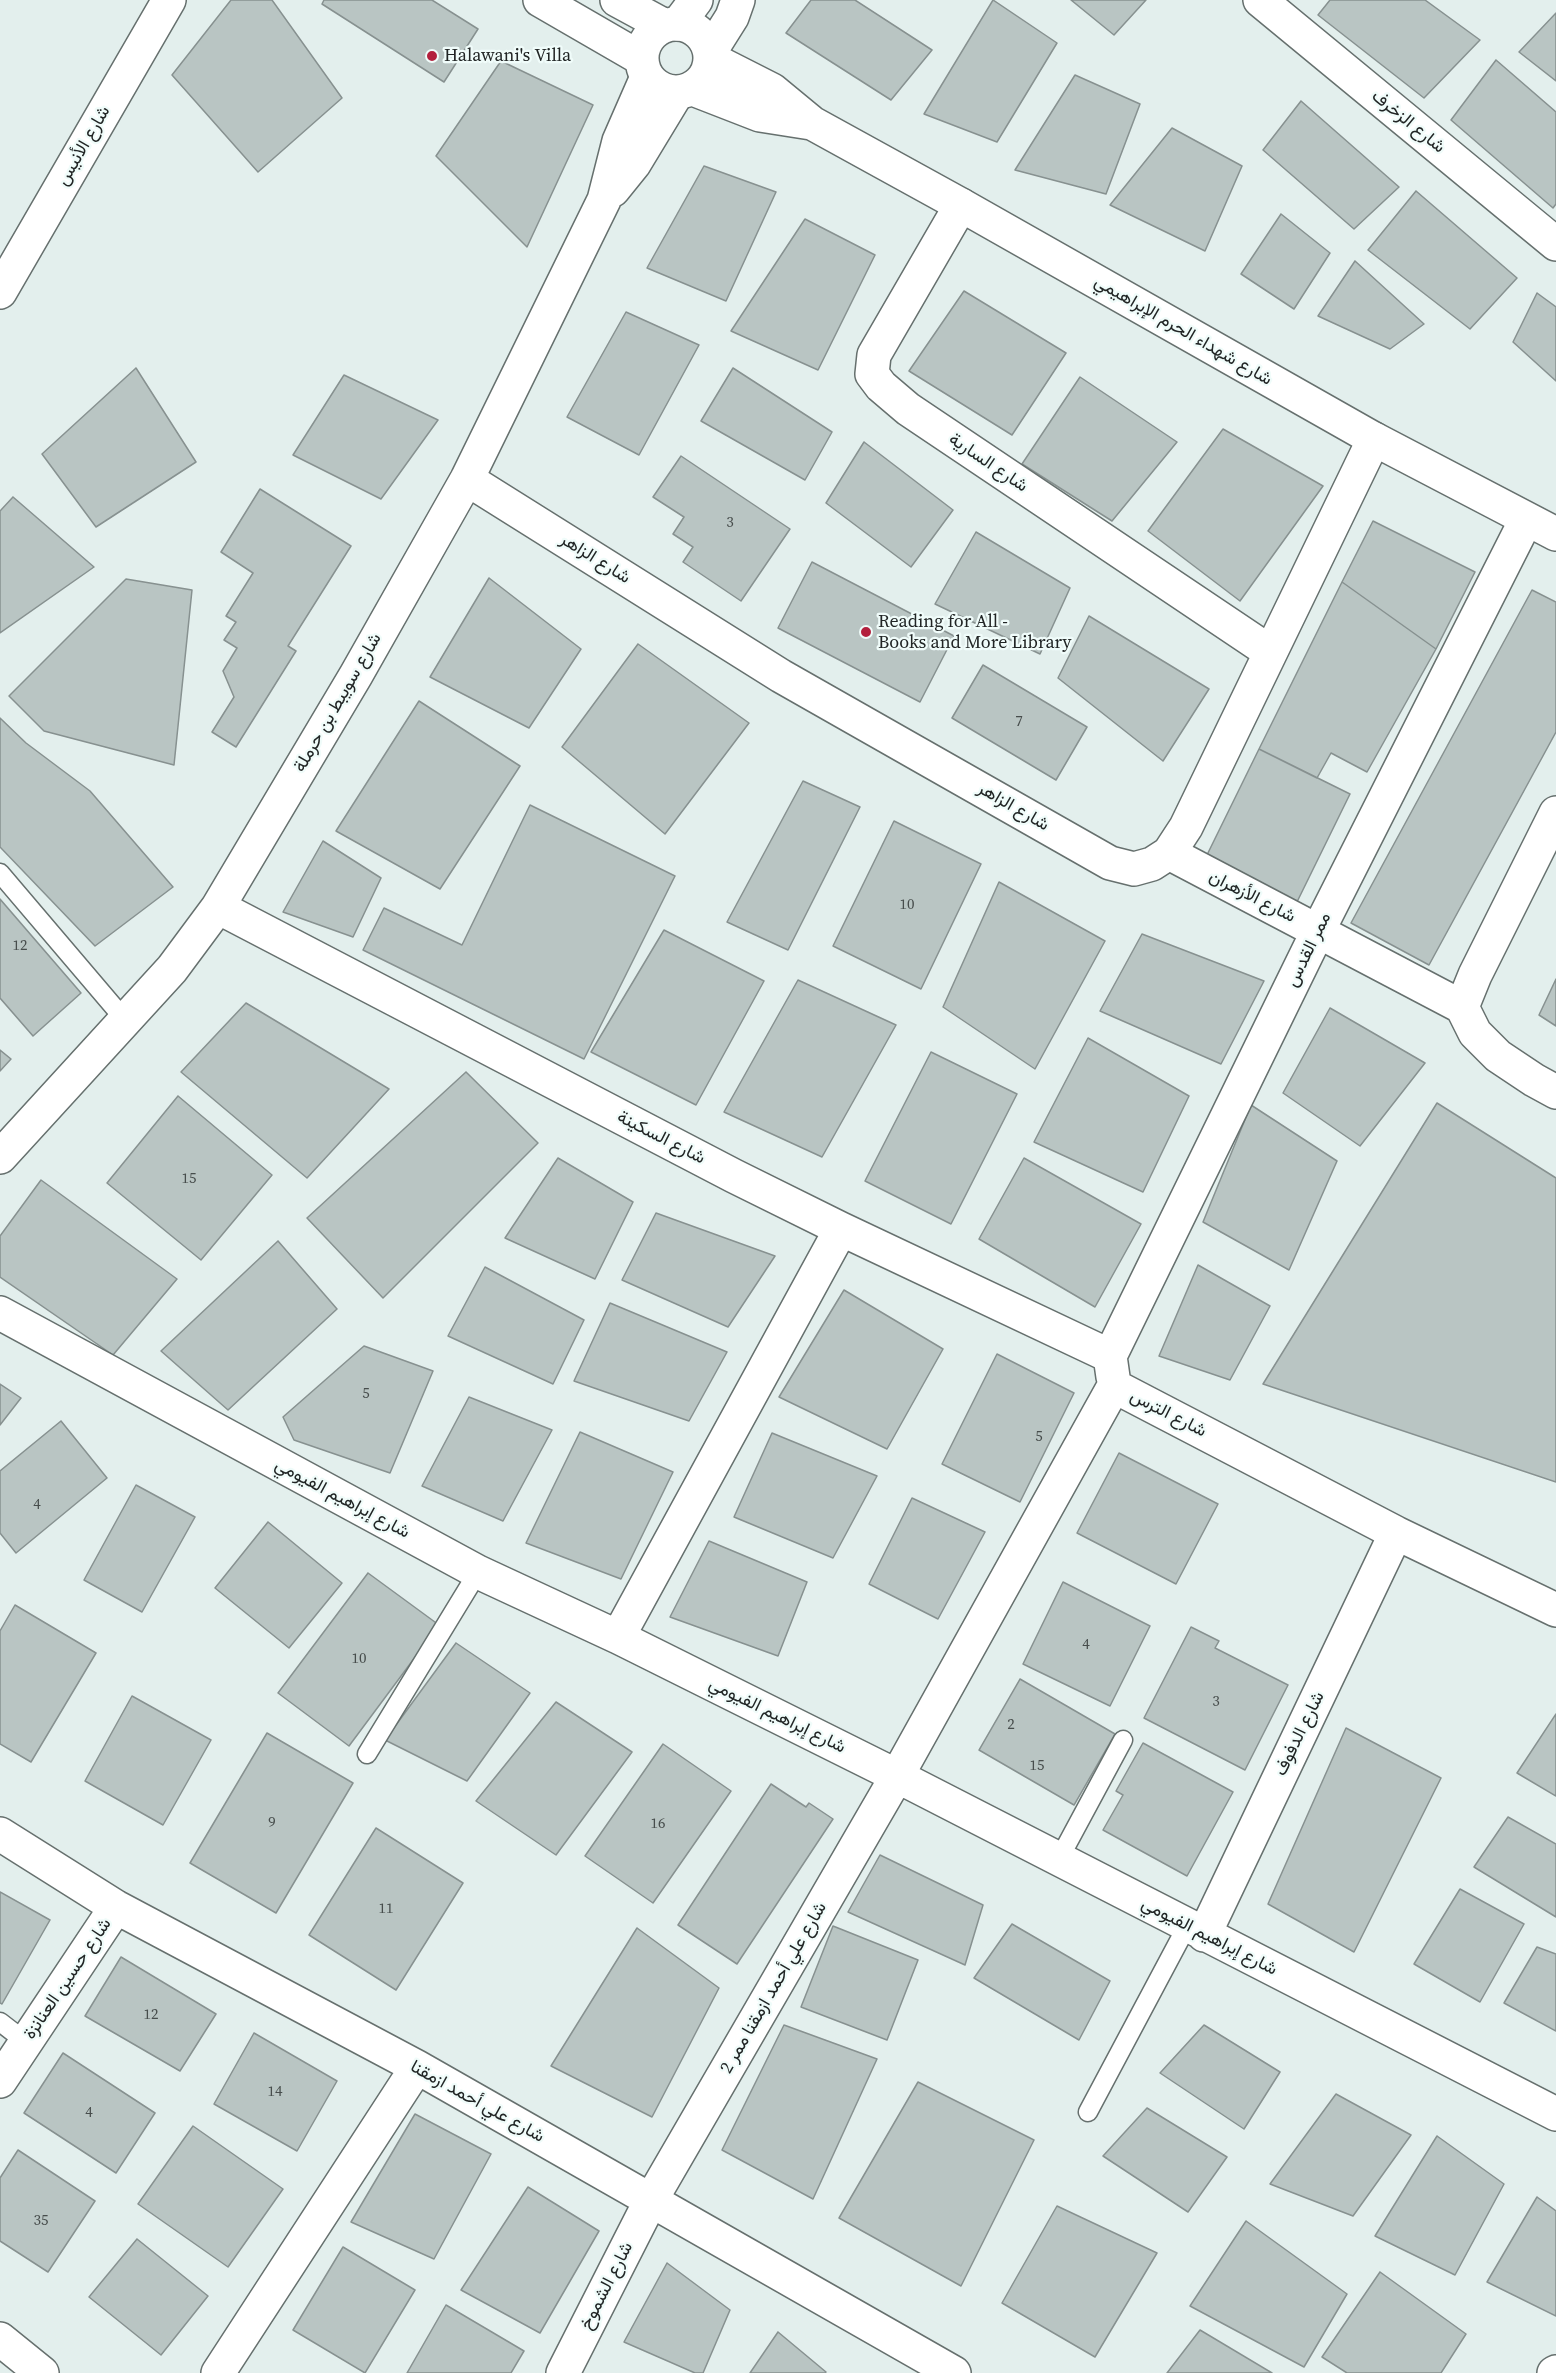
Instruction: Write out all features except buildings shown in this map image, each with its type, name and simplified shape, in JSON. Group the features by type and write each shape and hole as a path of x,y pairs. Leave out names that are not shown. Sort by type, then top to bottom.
{"street":[{"name":"شارع الأنيس","path":"0,292 169,0"},
{"path":"540,0 645,68 660,89 685,91 706,76 711,55 732,17 738,0"},
{"path":"617,0 680,17 704,38 711,55"},
{"name":"شارع الزخرف","path":"1260,0 1556,244"},
{"path":"645,68 645,45 653,33 680,17"},
{"name":"شارع شهداء الحرم الإبراهيمي","path":"711,55 772,90 812,123 1374,439 1556,534"},
{"name":"شارع سويبط بن حرملة","path":"0,1157 172,969 218,907 356,675 467,479 604,200 619,141 645,68"},
{"name":"شارع سويبط بن حرملة","path":"604,200 634,164 685,91"},
{"name":"شارع شهداء الحرم الإبراهيمي","path":"685,91 760,115 812,123"},
{"name":"شارع السارية","path":"961,205 874,355 872,375 881,386 908,409 1270,652"},
{"name":"شارع الزاهر","path":"467,479 781,676 1110,863 1134,869 1152,864 1169,853 1186,827 1374,439"},
{"name":"ممر القدس","path":"1112,1371 1318,931 1526,520"},
{"path":"1556,813 1474,975 1462,1007 1475,1034 1498,1056 1556,1092"},
{"name":"شارع الأزهران","path":"1169,853 1462,1007"},
{"name":"شارع السكينة","path":"218,907 1112,1371"},
{"path":"618,1637 841,1229"},
{"name":"شارع إبراهيم الفيومي","path":"0,1313 478,1572 618,1637 897,1776 1556,2114"},
{"name":"شارع الترس","path":"897,1776 1112,1371 1396,1533 1556,1610"},
{"name":"شارع الدفوف","path":"1196,1930 1396,1533"},
{"name":"شارع علي أحمد ازمقنا ممر 2","path":"651,2200 897,1776"},
{"name":"شارع علي أحمد ازمقنا","path":"0,1834 116,1907 417,2067 954,2373"},
{"name":"شارع حسين العنانزة","path":"0,2081 116,1907"},
{"path":"218,2373 417,2067"},
{"name":"شارع الشموخ","path":"563,2373 651,2200"},
{"path":"0,2339 42,2373"}],"lane":[{"path":"0,873 125,1020"},
{"path":"367,1754 478,1572"},
{"path":"1059,1859 1122,1740"},
{"path":"1088,2112 1196,1930"},
{"path":"0,2022 26,2042"}],"place":[{"name":"Halawani's Villa","path":"432,56"},
{"name":"Reading for All - Books and More Library","path":"866,632"}]}
